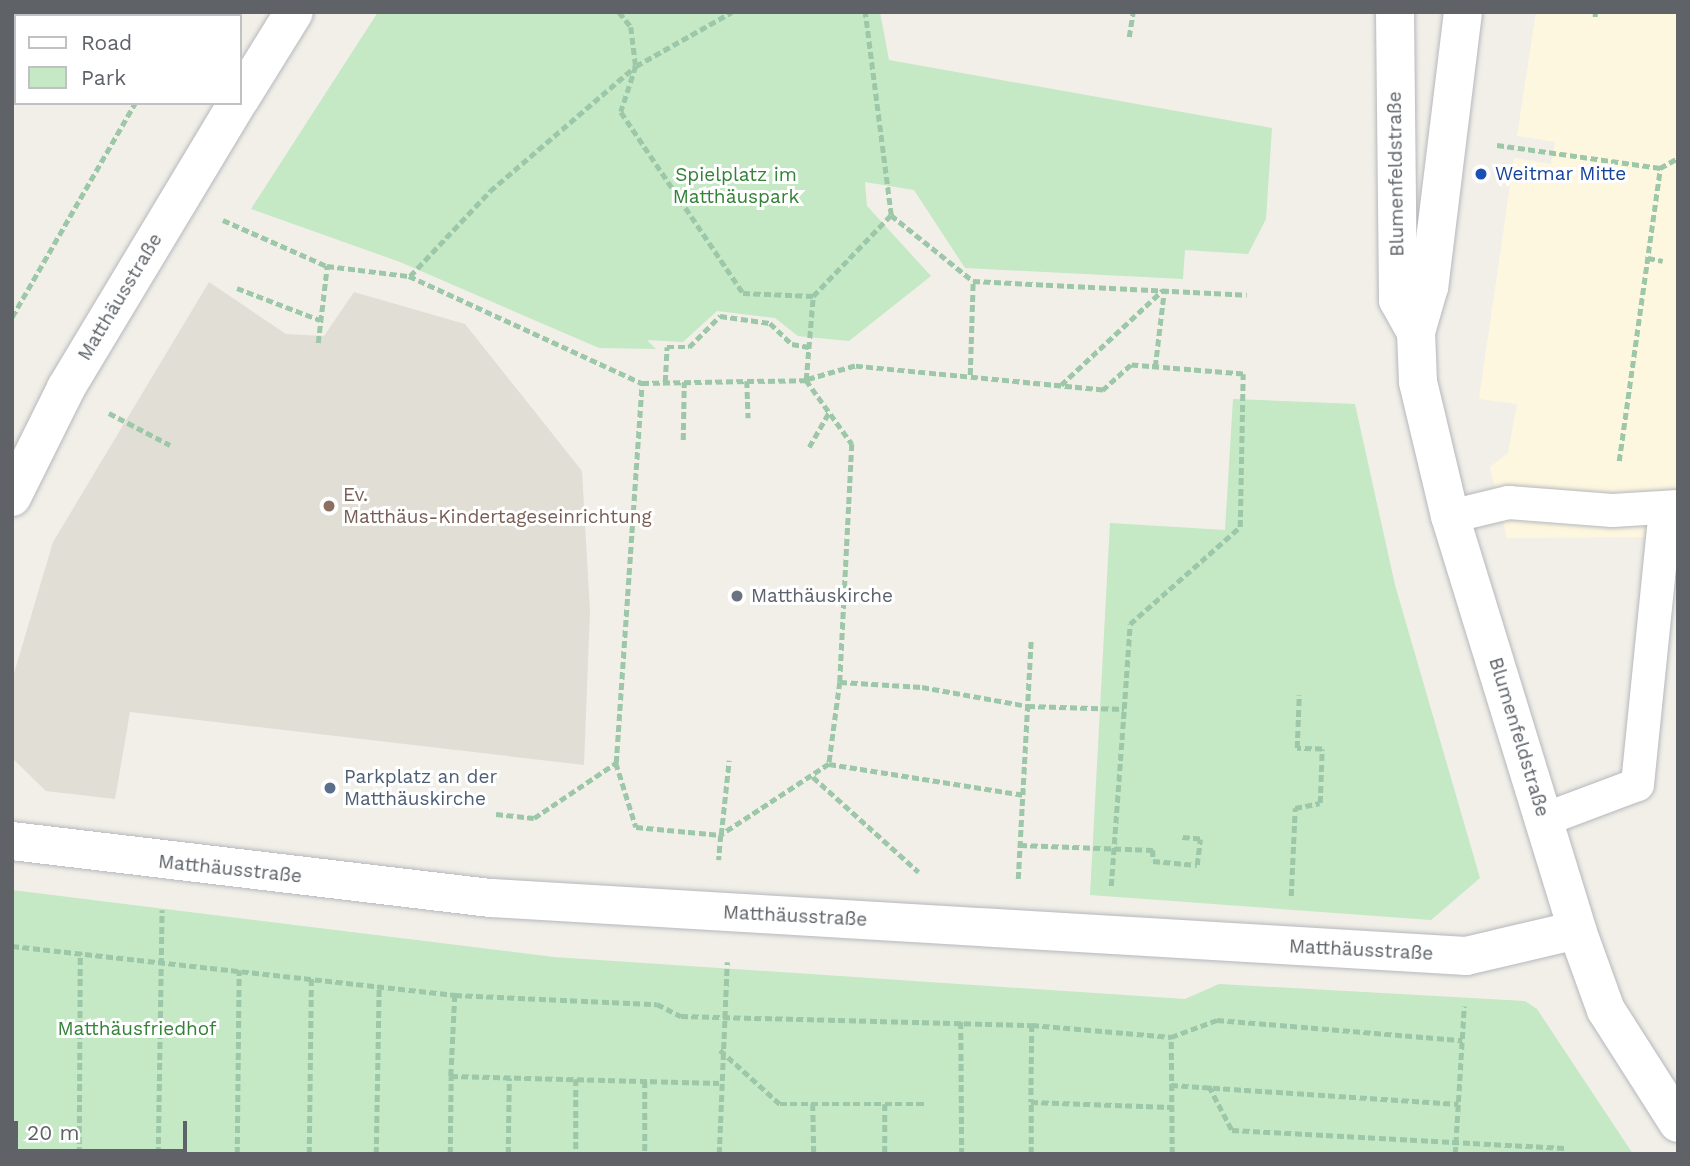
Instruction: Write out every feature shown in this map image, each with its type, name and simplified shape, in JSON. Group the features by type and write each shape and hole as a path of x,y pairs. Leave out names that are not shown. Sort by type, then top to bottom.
{"street":[{"name":"Matthäusstraße","path":"242,95 294,12"},
{"name":"Blumenfeldstraße","path":"1395,12 1398,300 1416,332"},
{"name":"Blumenfeldstraße","path":"1463,12 1429,287 1416,332 1418,382 1450,516 1577,930 1606,1010 1678,1123"},
{"name":"Matthäusstraße","path":"12,496 66,388 236,105"},
{"name":"Matthäusstraße","path":"12,841 492,898 1289,946 1466,956 1577,930"}],"lane":[{"path":"1450,516 1508,502 1612,510 1671,507 1637,784 1544,819"}],"path":[{"path":"619,12 631,27 636,66 621,112 743,293 813,296"},
{"path":"409,276 491,191 636,66 732,12"},
{"path":"865,12 891,215 973,281 1247,295"},
{"path":"1129,37 1133,12"},
{"path":"12,317 134,105"},
{"path":"1495,145 1660,168 1678,158"},
{"path":"1612,510 1660,168"},
{"path":"178,198 327,266 409,276 642,383 806,380 855,366 1104,390 1130,365 1243,374 1240,527 1130,624 1108,935"},
{"path":"642,383 616,763 636,827 721,835 829,764 840,682 852,444 806,380 813,296 891,215"},
{"path":"1648,258 1663,261"},
{"path":"318,344 327,266"},
{"path":"970,375 973,281"},
{"path":"237,288 320,320"},
{"path":"1155,367 1164,289"},
{"path":"1061,385 1164,289"},
{"path":"665,383 667,347 689,347 720,316 770,323 792,344 809,347"},
{"path":"747,381 748,418"},
{"path":"683,440 684,382"},
{"path":"66,388 170,445"},
{"path":"809,447 829,413"},
{"path":"813,777 998,928 1020,845 1031,641"},
{"path":"840,682 922,687 1028,706 1124,709"},
{"path":"1289,946 1295,808 1320,803 1322,749 1297,748 1299,695"},
{"path":"716,911 729,760"},
{"path":"496,814 534,818 616,763"},
{"path":"829,764 1024,795"},
{"path":"1020,845 1153,850 1153,861 1197,865 1200,839 1178,837"},
{"path":"158,1154 161,962 168,861"},
{"path":"12,946 455,995 657,1004 681,1016 1032,1025 1171,1037 1217,1020 1462,1040"},
{"path":"79,1154 80,953"},
{"path":"1455,1154 1466,956"},
{"path":"237,1154 239,970"},
{"path":"309,1154 311,978"},
{"path":"376,1154 379,987"},
{"path":"450,1154 455,995"},
{"path":"719,1154 722,1018"},
{"path":"961,1022 962,1154"},
{"path":"1031,1154 1032,1025"},
{"path":"1171,1037 1172,1154"},
{"path":"720,1050 780,1104 924,1104"},
{"path":"451,1076 719,1083"},
{"path":"508,1154 509,1078"},
{"path":"576,1079 576,1154"},
{"path":"645,1081 645,1154"},
{"path":"1171,1085 1458,1104"},
{"path":"1209,1086 1232,1130 1565,1148"},
{"path":"1031,1101 1171,1107"},
{"path":"813,1104 814,1154"},
{"path":"885,1104 886,1154"}],"shaded area":[{"path":"1536,12 1678,12 1678,537 1507,538 1490,467 1508,453 1517,404 1479,399 1514,158 1551,164 1555,142 1517,136"},
{"name":"Ev. Matthäus-Kindertageseinrichtung","path":"209,282 286,334 324,336 354,292 465,324 582,471 590,611 584,765 130,712 115,799 46,791 12,758 12,680 53,542"}],"green space":[{"name":"Spielplatz im Matthäuspark","path":"378,12 880,12 889,60 1272,128 1266,219 1248,254 1185,250 1183,279 965,268 914,190 865,182 867,206 931,276 849,341 798,336 775,318 717,311 683,342 647,340 656,349 599,348 400,262 251,209"},
{"path":"1233,399 1355,404 1395,585 1480,878 1431,920 1090,895 1110,523 1225,530"},
{"name":"Matthäusfriedhof","path":"12,890 554,957 1185,999 1219,984 1525,1001 1537,1009 1633,1154 12,1154"}],"place":[{"name":"Weitmar Mitte","path":"1481,174"},
{"name":"Ev. Matthäus-Kindertageseinrichtung","path":"329,506"},
{"name":"Matthäuskirche","path":"737,596"},
{"name":"Parkplatz an der Matthäuskirche","path":"330,788"}]}
